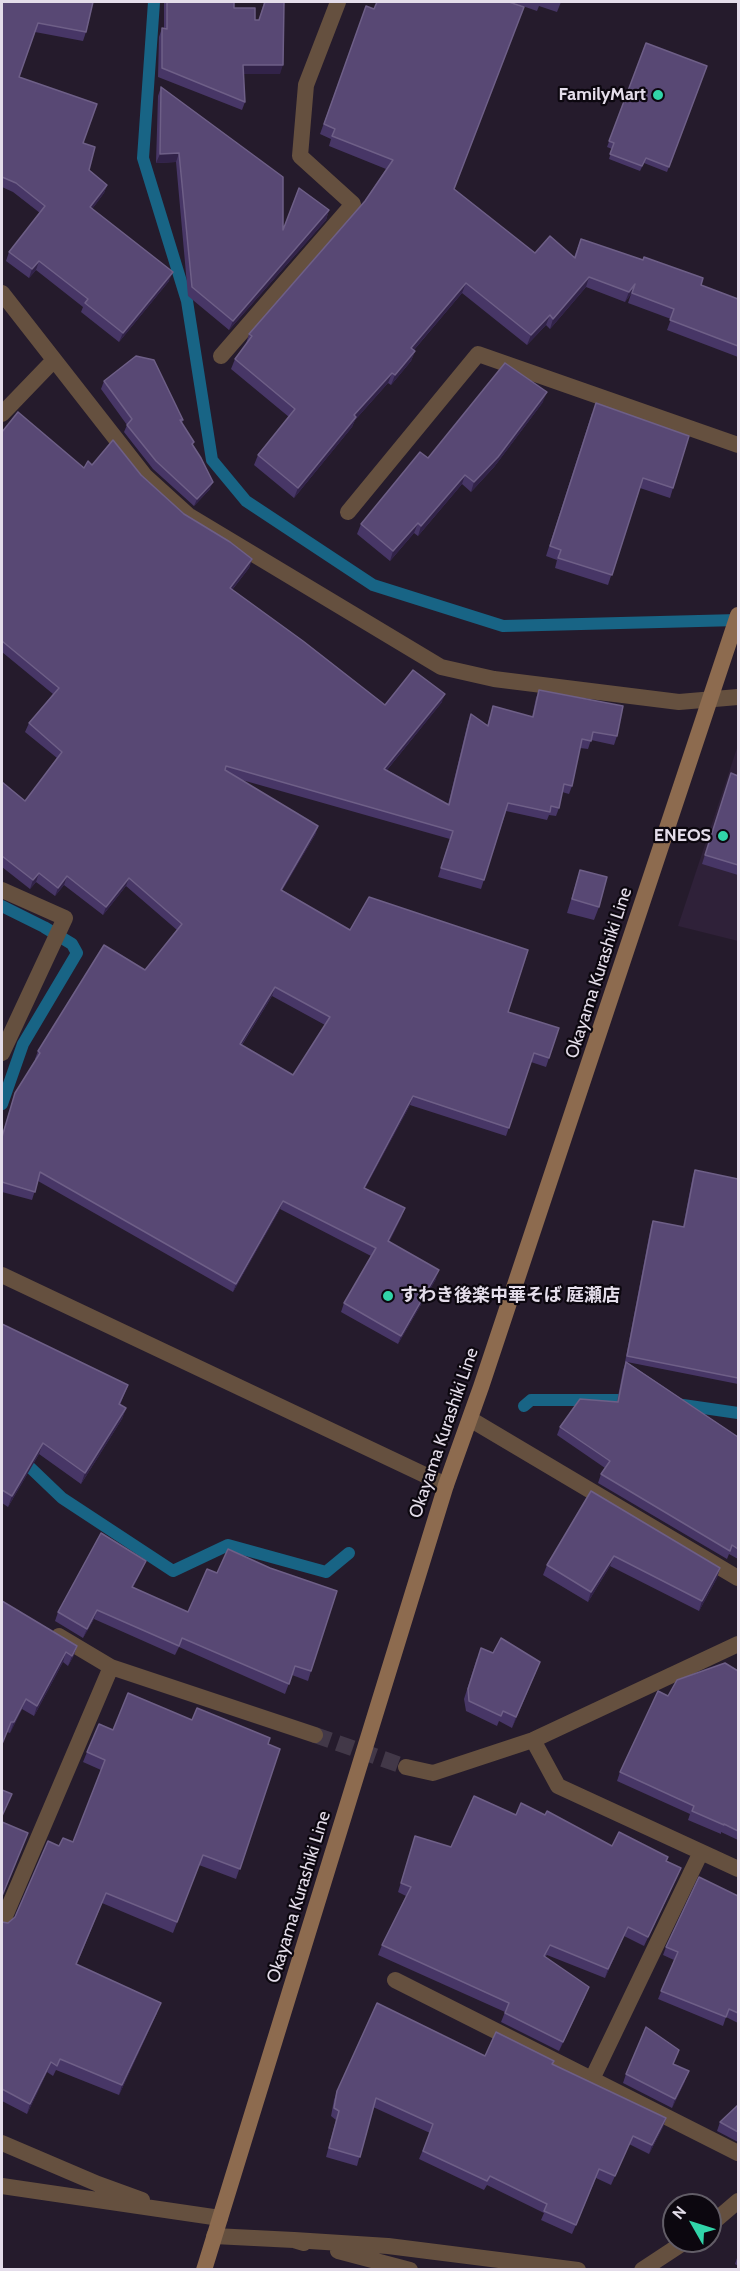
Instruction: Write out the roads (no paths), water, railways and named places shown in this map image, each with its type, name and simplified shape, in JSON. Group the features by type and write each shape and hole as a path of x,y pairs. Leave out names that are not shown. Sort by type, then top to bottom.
{"main road":[{"name":"Okayama Kurashiki Line","path":"206,2266 446,1485 738,615"}],"street":[{"path":"221,356 353,204 300,156 306,85 338,2"},
{"path":"2,293 145,476 188,515 441,667 494,680 679,702 738,697"},
{"path":"348,512 478,354 738,445"},
{"path":"2,414 54,360"},
{"path":"2,890 65,918 2,1053"},
{"path":"2,1275 446,1485"},
{"path":"470,1419 738,1578"},
{"path":"41,1626 111,1666 315,1736"},
{"path":"406,1767 433,1773 533,1740 738,1644"},
{"path":"2,1923 111,1666"},
{"path":"533,1740 558,1786 738,1869"},
{"path":"592,2079 701,1852"},
{"path":"395,1980 738,2153"},
{"path":"2,2143 98,2184 175,2212"},
{"path":"2,2186 220,2218"},
{"path":"722,2215 738,2201"},
{"path":"214,2235 388,2246 578,2270"},
{"path":"294,2240 410,2270"},
{"path":"642,2270 668,2253"}],"waterway":[{"path":"154,2 143,158 187,301 212,460 246,501 373,585 503,626 738,620"},
{"path":"2,906 72,944 77,953 23,1044 2,1104"},
{"path":"524,1406 531,1400 632,1400"},
{"path":"676,1404 738,1413"},
{"path":"2,1445 16,1454 62,1498 173,1571 228,1545 326,1572 349,1553"}],"tunnel":[{"path":"315,1735 406,1767"}],"place":[{"name":"FamilyMart","path":"658,95"},
{"name":"ENEOS","path":"723,836"},
{"name":"すわき後楽中華そば 庭瀬店","path":"388,1296"}]}
